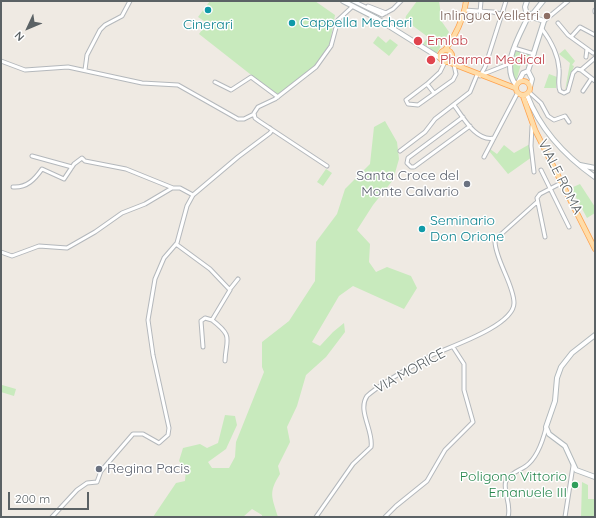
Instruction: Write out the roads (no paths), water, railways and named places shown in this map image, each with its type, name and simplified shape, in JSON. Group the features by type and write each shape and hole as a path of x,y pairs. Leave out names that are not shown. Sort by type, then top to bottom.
{"main road":[{"path":"343,1 379,20 432,54 451,54"},
{"path":"442,54 452,41 466,1"},
{"path":"527,1 529,15"},
{"path":"517,85 511,76 510,63 514,48 529,15 543,1"},
{"path":"527,93 517,94 517,85 523,73 528,71 544,21 529,15"},
{"path":"447,62 451,54 452,41"},
{"path":"442,54 447,62 478,75 517,85 524,81 536,115 551,136 564,152 594,175"},
{"path":"451,54 462,68"},
{"path":"527,93 532,78 528,71"},
{"name":"VIALE ROMA","path":"527,93 525,104 533,124 595,249"},
{"path":"579,165 595,168"},
{"path":"595,335 574,350 562,364 558,375 555,401 546,425 549,434 565,446 573,466 578,472 595,477"}],"street":[{"path":"85,70 86,56 100,30 104,26 122,16 130,1"},
{"path":"353,1 378,14 386,13 396,7 401,1"},
{"path":"480,12 481,1"},
{"path":"400,151 424,133 434,121 471,91 478,75 484,69 506,1"},
{"path":"544,21 568,1"},
{"path":"1,61 25,70 66,67 140,83 178,85 238,119 254,114 258,107 278,97 317,67 331,46 338,20 353,6"},
{"path":"464,10 493,12 511,17"},
{"path":"558,23 571,37 593,53"},
{"path":"571,37 579,27 582,27 595,35"},
{"path":"542,29 556,51 559,69 558,87 561,92 564,93 568,90 575,70 581,70 595,58"},
{"path":"514,48 534,54"},
{"path":"586,57 587,49"},
{"path":"447,62 440,72 406,100 410,105 415,106 454,78 456,72 454,65"},
{"path":"478,75 510,63"},
{"path":"581,70 595,81"},
{"path":"215,82 230,90 250,76 278,97"},
{"path":"583,92 591,79"},
{"path":"427,84 434,93"},
{"path":"527,93 542,104 548,116 554,120 565,116 569,122"},
{"path":"484,157 517,94"},
{"path":"454,105 470,126 485,138 494,138"},
{"path":"254,114 257,120 328,166"},
{"path":"463,117 408,158 407,162 411,167 415,167 470,126"},
{"path":"533,124 532,142 534,172"},
{"path":"52,517 78,489 87,483 97,481 101,471 133,433 143,434 159,443 168,435 169,427 154,356 148,318 153,286 166,255 176,244 187,206 193,195 238,157 270,133 272,130 270,128"},
{"path":"532,142 540,138"},
{"path":"32,156 72,167"},
{"path":"13,187 27,185 33,179 38,177 42,169 64,179 72,167 83,158 85,161 126,169 173,188 180,188 193,195"},
{"path":"541,170 569,227"},
{"path":"545,237 537,202 538,196 563,182"},
{"path":"1,252 12,256 39,246 68,248 124,212 145,204 173,188"},
{"path":"385,517 396,506 426,482 444,451 473,422 464,390 465,365 453,347 502,321 512,312 514,301 495,242 498,237 537,202"},
{"path":"176,244 211,270 230,289"},
{"path":"212,320 230,293 230,289 238,279"},
{"path":"202,347 201,321 205,318 212,320 223,330 228,338 226,361"},
{"name":"VIA MORICE","path":"316,517 353,464 371,447 371,438 364,405 366,397 430,356 453,347"},
{"path":"508,517 510,508 505,488 506,480 532,460 543,439 546,425"},
{"path":"565,517 573,466"}],"place":[{"name":"Cinerari","path":"208,10"},
{"name":"Inlingua Velletri","path":"547,16"},
{"name":"Cappella Mecheri","path":"292,23"},
{"name":"Emlab","path":"418,41"},
{"name":"Pharma Medical","path":"431,60"},
{"name":"Santa Croce del Monte Calvario","path":"467,184"},
{"name":"Seminario Don Orione","path":"422,229"},
{"name":"Regina Pacis","path":"99,469"},
{"name":"Poligono Vittorio Emanuele III","path":"575,485"}]}
